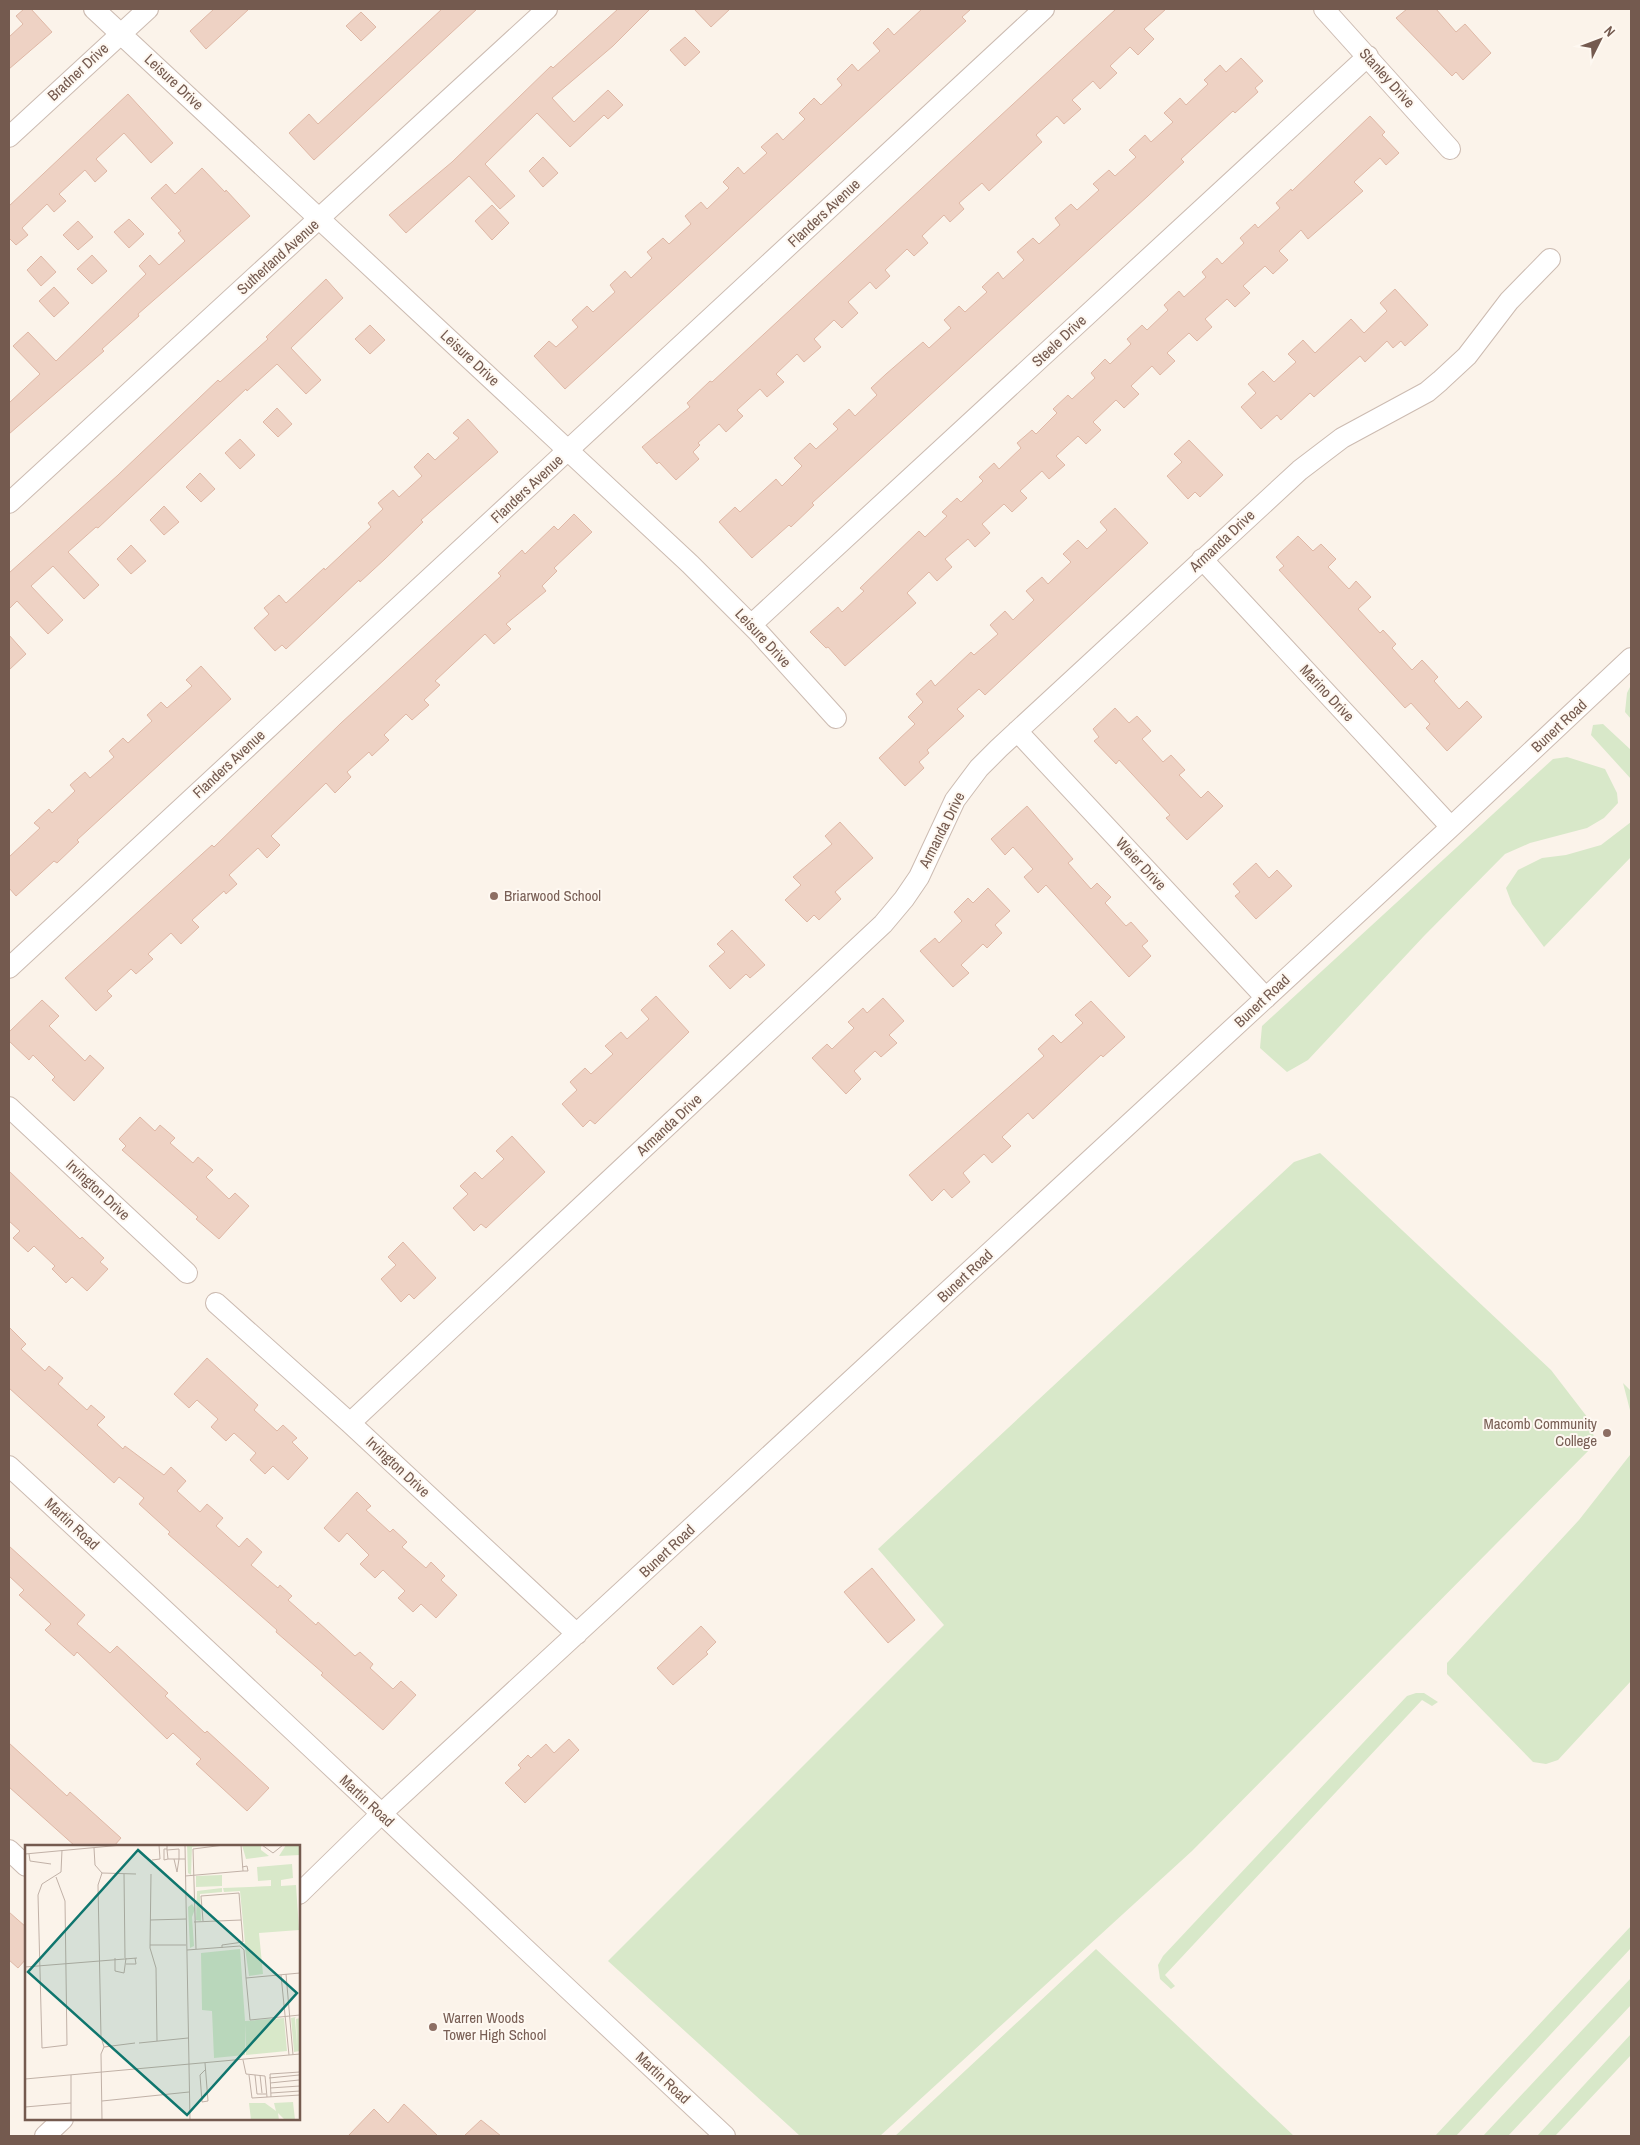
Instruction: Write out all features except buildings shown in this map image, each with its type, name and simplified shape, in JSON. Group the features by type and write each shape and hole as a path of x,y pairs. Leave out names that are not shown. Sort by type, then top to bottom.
{"street":[{"name":"Leisure Drive","path":"94,9 321,218 690,564 751,625 836,718"},
{"name":"Bradner Drive","path":"9,137 148,9"},
{"name":"Sutherland Avenue","path":"9,503 547,9"},
{"name":"Flanders Avenue","path":"9,968 1044,9"},
{"name":"Stanley Drive","path":"1324,9 1450,148"},
{"name":"Steele Drive","path":"751,625 1368,56"},
{"name":"Armanda Drive","path":"350,1423 883,924 919,877 948,812 963,789 979,768 1017,730 1324,449 1363,424 1427,392 1467,356 1509,301 1550,259"},
{"name":"Marino Drive","path":"1202,559 1451,827"},
{"name":"Bunert Road","path":"300,1893 381,1814 1451,827 1631,658"},
{"name":"Weier Drive","path":"1017,730 1266,998"},
{"name":"Irvington Drive","path":"9,1108 187,1273"},
{"name":"Irvington Drive","path":"216,1303 350,1423 577,1634"},
{"name":"Martin Road","path":"9,1466 199,1641 725,2136"},
{"path":"9,1850 25,1865"},
{"path":"45,2136 62,2120"}],"green space":[{"path":"1631,685 1631,719 1625,712 1627,693"},
{"path":"1603,724 1631,750 1631,779 1591,735 1593,725"},
{"path":"1567,757 1605,769 1617,793 1618,803 1604,818 1587,828 1530,843 1505,854 1424,936 1308,1060 1287,1072 1260,1048 1262,1026 1553,759"},
{"path":"1631,822 1631,857 1544,947 1512,904 1506,888 1518,870 1542,858 1566,855 1601,845"},
{"path":"1320,1153 1551,1370 1591,1422 1595,1444 1192,1851 880,2136 800,2136 608,1961 944,1625 878,1549 1294,1162"},
{"path":"1623,1383 1631,1391 1631,1414"},
{"path":"1631,1417 1631,1681 1558,1760 1546,1764 1533,1762 1447,1674 1447,1663 1579,1520 1630,1455"},
{"path":"1424,1693 1438,1702 1432,1706 1422,1700 1165,1975 1175,1986 1171,1989 1160,1979 1158,1965 1163,1956 1407,1696"},
{"path":"1631,1926 1631,1948 1456,2136 1435,2136"},
{"path":"1096,1949 1294,2136 895,2136"},
{"path":"1631,1978 1631,2005 1508,2136 1483,2136"},
{"path":"1631,2034 1631,2055 1555,2136 1537,2136"}],"place":[{"name":"Briarwood School","path":"494,896"},
{"name":"Macomb Community College","path":"1607,1433"},
{"name":"Warren Woods Tower High School","path":"433,2027"}]}
